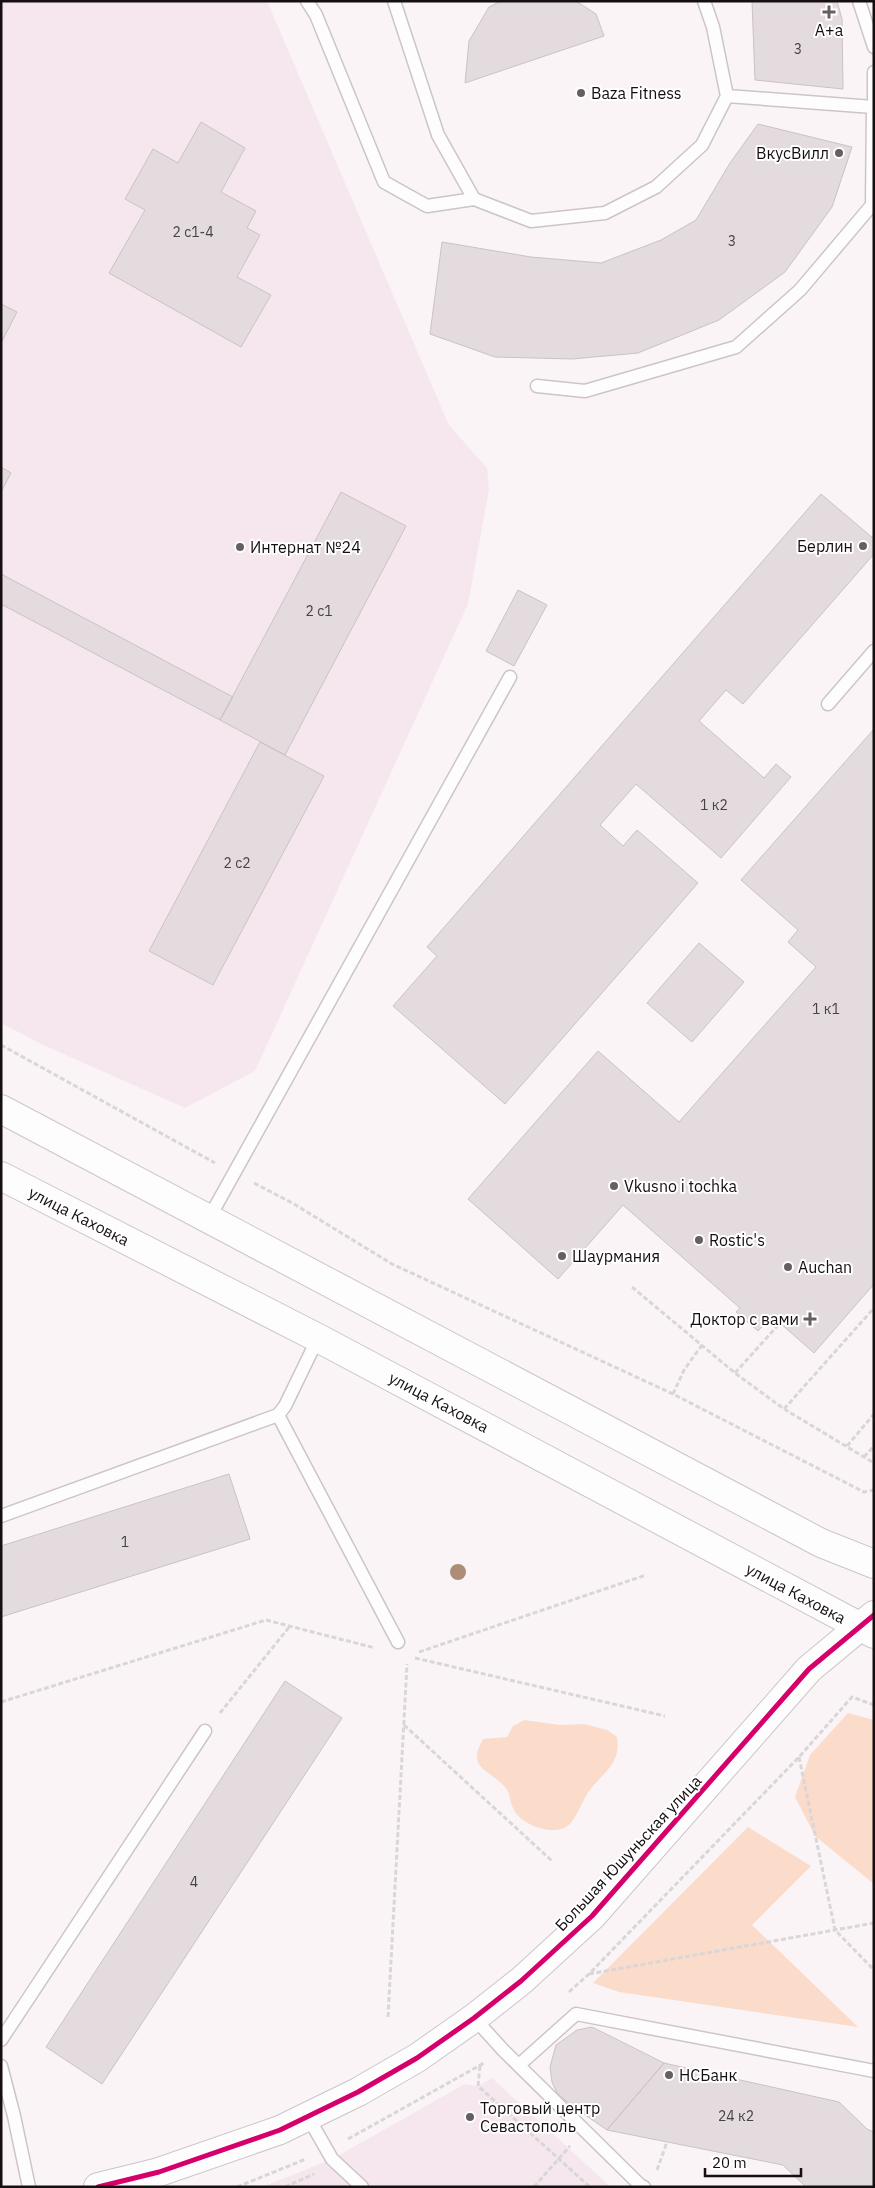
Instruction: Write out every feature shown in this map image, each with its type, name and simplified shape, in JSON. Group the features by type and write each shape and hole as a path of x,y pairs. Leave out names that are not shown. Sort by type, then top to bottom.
{"main road":[{"path":"1,1109 821,1543 874,1564"},
{"name":"улица Каховка","path":"1,1176 318,1338 869,1625"},
{"name":"Большая Юшуньская улица","path":"98,2187 159,2172 280,2130 358,2092 417,2058 474,2018 521,1981 592,1916 809,1669 869,1625"}],"lane":[{"path":"307,1 316,15 384,182 427,206 474,199 531,221 605,213 656,187 702,144 727,96 713,28 704,1"},
{"path":"394,1 438,134 474,199"},
{"path":"859,1 874,47"},
{"path":"538,386 585,391 736,347 800,290 872,205 874,72"},
{"path":"727,96 873,107"},
{"path":"828,704 874,650"},
{"path":"208,1220 510,678"},
{"path":"1,1516 278,1415 285,1406 318,1338"},
{"path":"278,1415 398,1642"},
{"path":"1,2040 205,1732"},
{"path":"519,2065 576,2014 874,2070"},
{"path":"474,2018 503,2050 644,2187"},
{"path":"1,2066 29,2187"},
{"path":"308,2117 326,2151 362,2187"}],"path":[{"path":"1,1045 294,1204 392,1264 673,1394 864,1492 874,1490"},
{"path":"632,1287 735,1373 784,1409 874,1463"},
{"path":"784,1409 874,1308"},
{"path":"735,1373 780,1323"},
{"path":"673,1394 684,1370 702,1345"},
{"path":"846,1446 874,1414"},
{"path":"864,1457 874,1446"},
{"path":"407,1656 646,1575"},
{"path":"1,1702 266,1620 380,1649"},
{"path":"205,1732 290,1626"},
{"path":"407,1656 665,1716"},
{"path":"388,2018 407,1656"},
{"path":"567,1993 589,1974 799,1757 852,1697 874,1704"},
{"path":"404,1725 552,1861"},
{"path":"799,1757 835,1930 874,1970"},
{"path":"589,1974 874,1923"},
{"path":"237,2187 326,2151 480,2066 503,2050"},
{"path":"480,2066 478,2086 590,2187"},
{"path":"655,2178 667,2142"},
{"path":"534,2187 559,2159"},
{"path":"285,2187 337,2164"}],"shaded area":[{"name":"Интернат №24","path":"1,1 267,1 449,425 487,468 489,490 468,604 255,1071 185,1108 41,1044 1,1023"},
{"path":"848,1713 874,1720 874,1884 815,1836 795,1797 810,1755"},
{"path":"524,1720 560,1725 584,1724 607,1730 617,1737 618,1745 615,1759 608,1770 589,1790 577,1814 566,1827 552,1830 544,1829 522,1819 516,1814 505,1787 478,1763 478,1749 483,1739 507,1737 513,1726"},
{"path":"748,1827 811,1866 752,1925 858,2027 619,1992 593,1983"},
{"name":"Торговый центр Севастополь","path":"492,2078 611,2187 262,2187 332,2159 465,2084 478,2086"}],"building":[{"path":"501,1 576,1 596,14 604,36 465,83 469,41 489,7"},
{"path":"752,1 837,1 842,19 843,89 755,80"},
{"path":"201,122 245,148 221,192 256,211 247,228 260,235 237,277 271,295 241,347 109,273 145,210 125,199 153,149 178,163"},
{"path":"758,124 852,147 832,207 785,272 719,320 638,353 572,359 495,357 430,334 442,242 531,257 601,263 661,240 696,220 730,163"},
{"path":"1,304 17,312 1,343"},
{"path":"1,467 11,473 1,492"},
{"path":"341,492 406,526 285,755 220,720"},
{"path":"821,494 874,539 874,554 743,704 726,690 699,721 764,778 776,764 791,777 721,858 636,784 600,825 623,846 637,830 698,883 505,1104 393,1006 437,956 427,947"},
{"path":"1,574 233,697 220,720 1,604"},
{"path":"518,590 547,605 514,666 486,651"},
{"path":"874,729 874,1284 814,1353 772,1316 758,1331 736,1312 740,1308 623,1205 558,1279 468,1199 598,1051 679,1122 816,967 788,942 798,930 741,880"},
{"path":"260,742 324,776 213,985 149,951"},
{"path":"699,943 744,982 692,1042 647,1003"},
{"path":"229,1474 250,1539 1,1617 1,1546"},
{"path":"285,1681 342,1718 102,2084 46,2047"},
{"path":"592,2027 664,2063 607,2130 572,2106 557,2093 552,2082 550,2067 556,2045 577,2030"},
{"path":"664,2063 839,2102 867,2129 874,2132 874,2187 806,2187 783,2165 607,2130"}],"cycle path":[{"path":"98,2187 159,2172 280,2130 358,2092 417,2058 474,2018 521,1981 592,1916 809,1669 874,1615"}],"place":[{"name":"А+а","path":"829,12"},
{"name":"Baza Fitness","path":"581,93"},
{"name":"ВкусВилл","path":"839,153"},
{"name":"Берлин","path":"863,546"},
{"name":"Интернат №24","path":"240,547"},
{"name":"Vkusno i tochka","path":"614,1186"},
{"name":"Rostic's","path":"699,1240"},
{"name":"Шаурмания","path":"562,1256"},
{"name":"Auchan","path":"788,1267"},
{"name":"Доктор с вами","path":"810,1319"},
{"name":"НСБанк","path":"669,2075"},
{"name":"Торговый центр Севастополь","path":"470,2117"}]}
